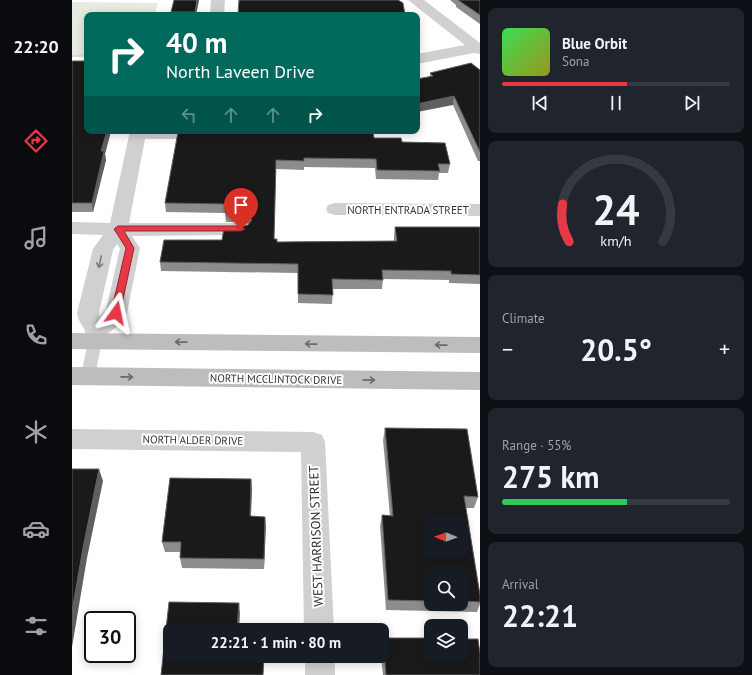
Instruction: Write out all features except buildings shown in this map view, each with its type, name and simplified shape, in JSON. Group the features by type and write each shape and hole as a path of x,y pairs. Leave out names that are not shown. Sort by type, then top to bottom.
{"main road":[{"path":"72,341 96,336 480,346"},
{"name":"NORTH MCCLINTOCK DRIVE","path":"80,376 480,381"}],"street":[{"path":"217,12 218,0"},
{"path":"415,0 479,48"},
{"path":"420,58 479,48"},
{"path":"118,229 130,248 116,313 96,336 89,321 88,314 103,249 118,229 137,134"},
{"name":"NORTH ENTRADA STREET","path":"335,209 480,210"},
{"path":"72,228 241,229"},
{"name":"NORTH ALDER DRIVE","path":"72,439 313,442"},
{"name":"WEST HARRISON STREET","path":"313,442 319,623"},
{"path":"320,663 320,675"}],"lane":[{"path":"80,376 96,336"}],"path":[{"path":"72,56 84,55"}],"shaded area":[{"path":"72,2 158,3 155,12 84,12 84,57 72,57"}],"route":[{"path":"116,313 130,248 118,229 241,229"}]}
